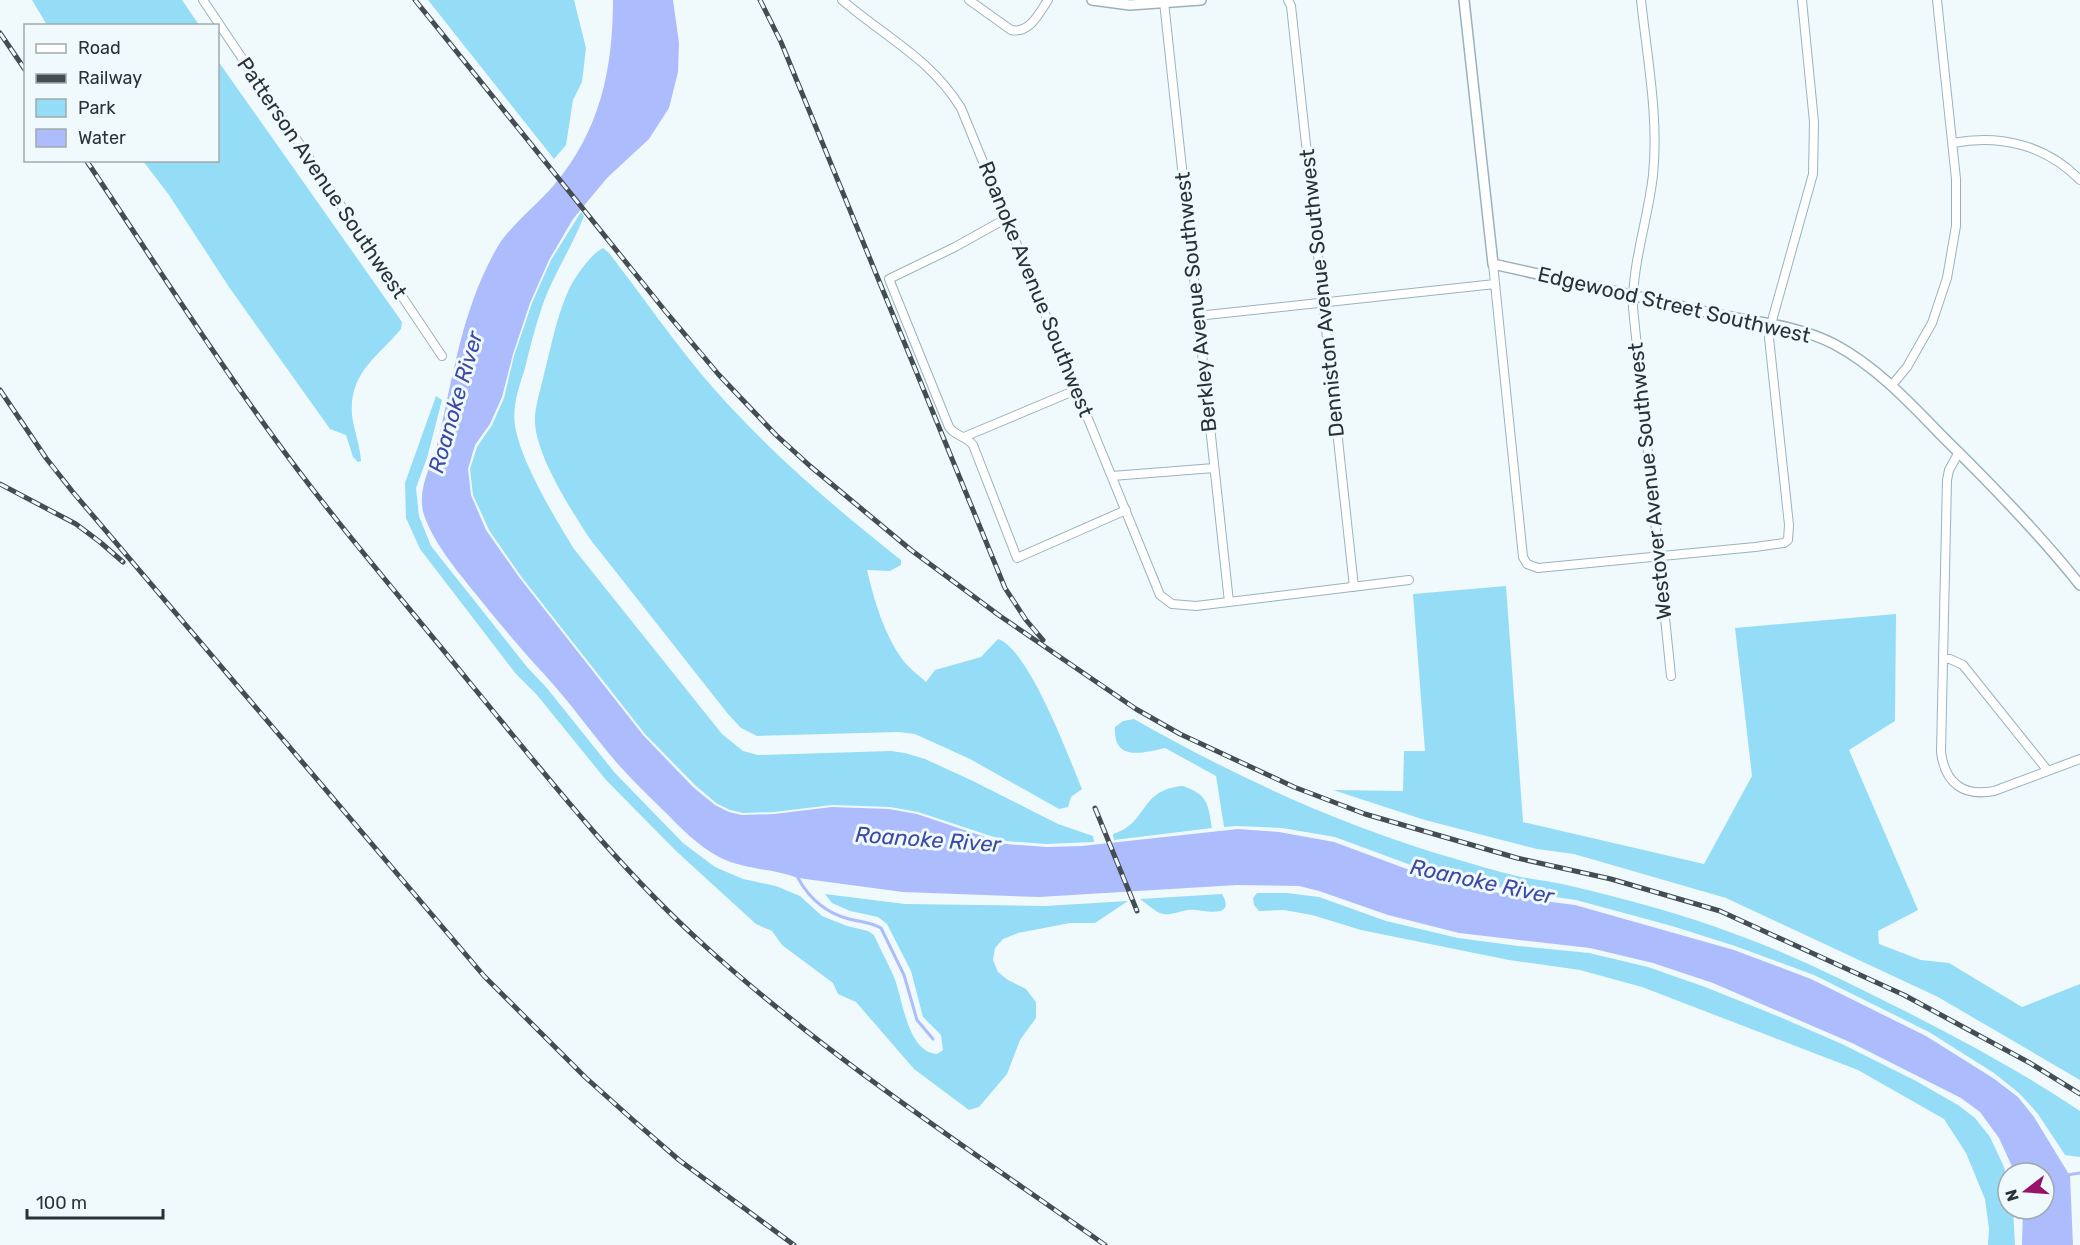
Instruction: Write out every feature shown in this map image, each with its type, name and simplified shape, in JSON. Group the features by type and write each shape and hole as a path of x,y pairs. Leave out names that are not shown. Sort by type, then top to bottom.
{"street":[{"name":"Patterson Avenue Southwest","path":"203,0 441,356"},
{"name":"Roanoke Avenue Southwest","path":"842,0 934,72 950,90 961,108 1157,591 1165,600 1180,606 1409,580"},
{"path":"969,0 1016,31 1028,27 1048,0"},
{"path":"1092,0 1130,5 1201,0"},
{"name":"Denniston Avenue Southwest","path":"1288,0 1292,17 1354,588"},
{"path":"1464,0 1522,550 1527,564 1538,567 1784,543 1790,536 1770,346 1771,324 1813,174 1814,122 1802,0"},
{"name":"Westover Avenue Southwest","path":"1641,0 1654,142 1653,175 1633,296 1644,430 1671,676"},
{"path":"1892,385 1907,367 1932,323 1947,278 1956,226 1957,188 1937,0"},
{"name":"Berkley Avenue Southwest","path":"1164,2 1228,602"},
{"path":"1953,143 1986,139 2019,144 2047,154 2080,180"},
{"path":"1007,218 965,242 889,279 949,427 973,445 1017,558 1125,510"},
{"name":"Edgewood Street Southwest","path":"1492,264 1771,324 1814,335 1833,343 1868,365 1892,385 2032,527 2080,585"},
{"path":"1197,316 1495,284"},
{"path":"964,437 1076,390"},
{"path":"1959,452 1949,470 1947,480 1942,762 1958,787 1975,793 1985,793 2080,759"},
{"path":"1112,476 1214,468"},
{"path":"1943,658 1962,665 2048,771"}],"green space":[{"path":"32,0 182,0 198,24 46,24"},
{"path":"428,0 574,0 586,48 582,82 573,100 566,145 554,159"},
{"path":"219,62 402,322 401,329 366,367 355,388 352,415 361,461 358,462 353,457 346,435 330,429 229,287 169,195 144,162 219,162"},
{"path":"581,212 584,216 542,307 518,389 514,419 518,440 540,489 574,549 722,734 743,751 758,755 891,751 905,753 925,759 973,781 1058,824 1093,836 1094,842 1046,844 1006,841 918,812 890,807 832,805 743,813 730,810 716,803 695,785 645,734 520,575 489,530 473,495 470,469 477,447 492,425 504,398 514,356 532,303 551,260"},
{"path":"603,248 687,357 736,413 804,479 901,560 901,565 890,571 867,570 885,628 902,659 910,668 926,682 935,670 981,657 998,639 1010,647 1022,662 1047,706 1082,789 1071,797 1068,807 1059,809 970,759 915,734 898,732 757,736 741,728 728,714 590,539 556,483 537,437 535,417 537,405 563,304 582,268"},
{"path":"436,396 442,400 427,458 416,488 419,516 431,546 615,773 683,843 715,867 743,879 776,886 800,896 822,916 874,935 894,977 913,1035 927,1051 937,1054 943,1050 941,1035 923,1017 911,971 887,924 878,917 850,911 832,903 825,894 905,904 1045,906 1128,901 1095,923 1070,923 1018,933 1003,939 995,948 993,960 998,972 1026,989 1036,1002 1036,1018 1020,1040 1007,1074 979,1107 969,1110 914,1069 856,1002 838,994 833,983 782,945 772,931 756,924 676,851 606,780 537,695 516,674 420,549 406,518 405,483"},
{"path":"1506,586 1523,822 1704,864 1752,776 1735,628 1896,614 1895,721 1849,750 1918,910 1878,931 1879,944 1921,960 1949,963 2022,1007 2080,984 2080,1080 1938,997 1726,898 1574,854 1537,849 1425,820 1333,790 1403,791 1404,751 1425,751 1413,594"},
{"path":"1134,719 1251,780 1372,831 1505,873 1571,886 1675,913 1757,942 1821,970 1972,1046 2080,1111 2080,1157 2065,1155 2038,1114 2020,1094 1994,1073 1929,1032 1814,975 1672,926 1576,900 1521,892 1461,879 1416,867 1335,837 1282,828 1224,827 1216,776 1165,748 1139,753 1124,750 1119,746 1115,727 1123,721"},
{"path":"1183,786 1203,797 1212,828 1114,840 1113,834 1133,823 1158,793"},
{"path":"1257,893 1287,893 1319,897 1386,921 1458,938 1589,953 1648,967 1705,987 1842,1044 1916,1081 1958,1105 1975,1118 1990,1137 2001,1161 1996,1161 1996,1221 2014,1221 2015,1245 1988,1245 1989,1229 1985,1199 1966,1153 1944,1119 1858,1070 1642,987 1580,970 1509,960 1361,930 1312,915 1284,910 1259,911 1254,905 1253,898"},
{"path":"1222,894 1226,903 1225,908 1215,912 1188,910 1163,914 1140,899"}],"water":[{"name":"Roanoke River","path":"613,0 673,0 679,43 678,72 669,108 649,139 607,178 573,219 549,260 530,303 502,397 490,424 475,445 468,469 471,495 486,530 519,577 643,735 693,787 715,805 742,815 774,814 832,807 889,809 917,814 1006,844 1047,847 1082,846 1238,829 1279,832 1334,842 1415,872 1460,884 1521,898 1575,905 1734,950 1811,979 1926,1036 1993,1078 2018,1097 2034,1117 2070,1176 2073,1245 2022,1245 2023,1221 2056,1221 2056,1161 2010,1161 1999,1138 1980,1112 1961,1098 1852,1043 1713,983 1653,963 1590,948 1459,933 1388,915 1299,886 1237,885 1039,897 903,892 798,878 738,864 711,853 697,842 617,763 487,608 441,548 424,515 422,505 423,487 438,441 460,341 476,293 498,246 554,185 583,143 601,98 612,26"}],"waterway":[{"path":"800,874 798,878 807,892 826,909 881,928 904,975 917,1020 933,1039"},
{"path":"2067,1175 2080,1173"}],"railway":[{"path":"415,0 666,312 719,375 776,435 911,550 1000,616 1136,709 1180,734 1294,787 1365,814 1517,858 1611,879 1720,911 1904,995 2030,1063 2080,1094"},
{"path":"760,0 781,42 1005,588 1026,620 1043,640"},
{"path":"0,33 24,68"},
{"path":"87,162 224,367 296,467 554,786 612,853 706,947 801,1027 901,1102 1105,1245"},
{"path":"0,390 46,458 72,491 484,976 585,1077 679,1160 794,1245"},
{"path":"0,484 76,524 123,562"},
{"path":"1095,808 1137,911"}]}
